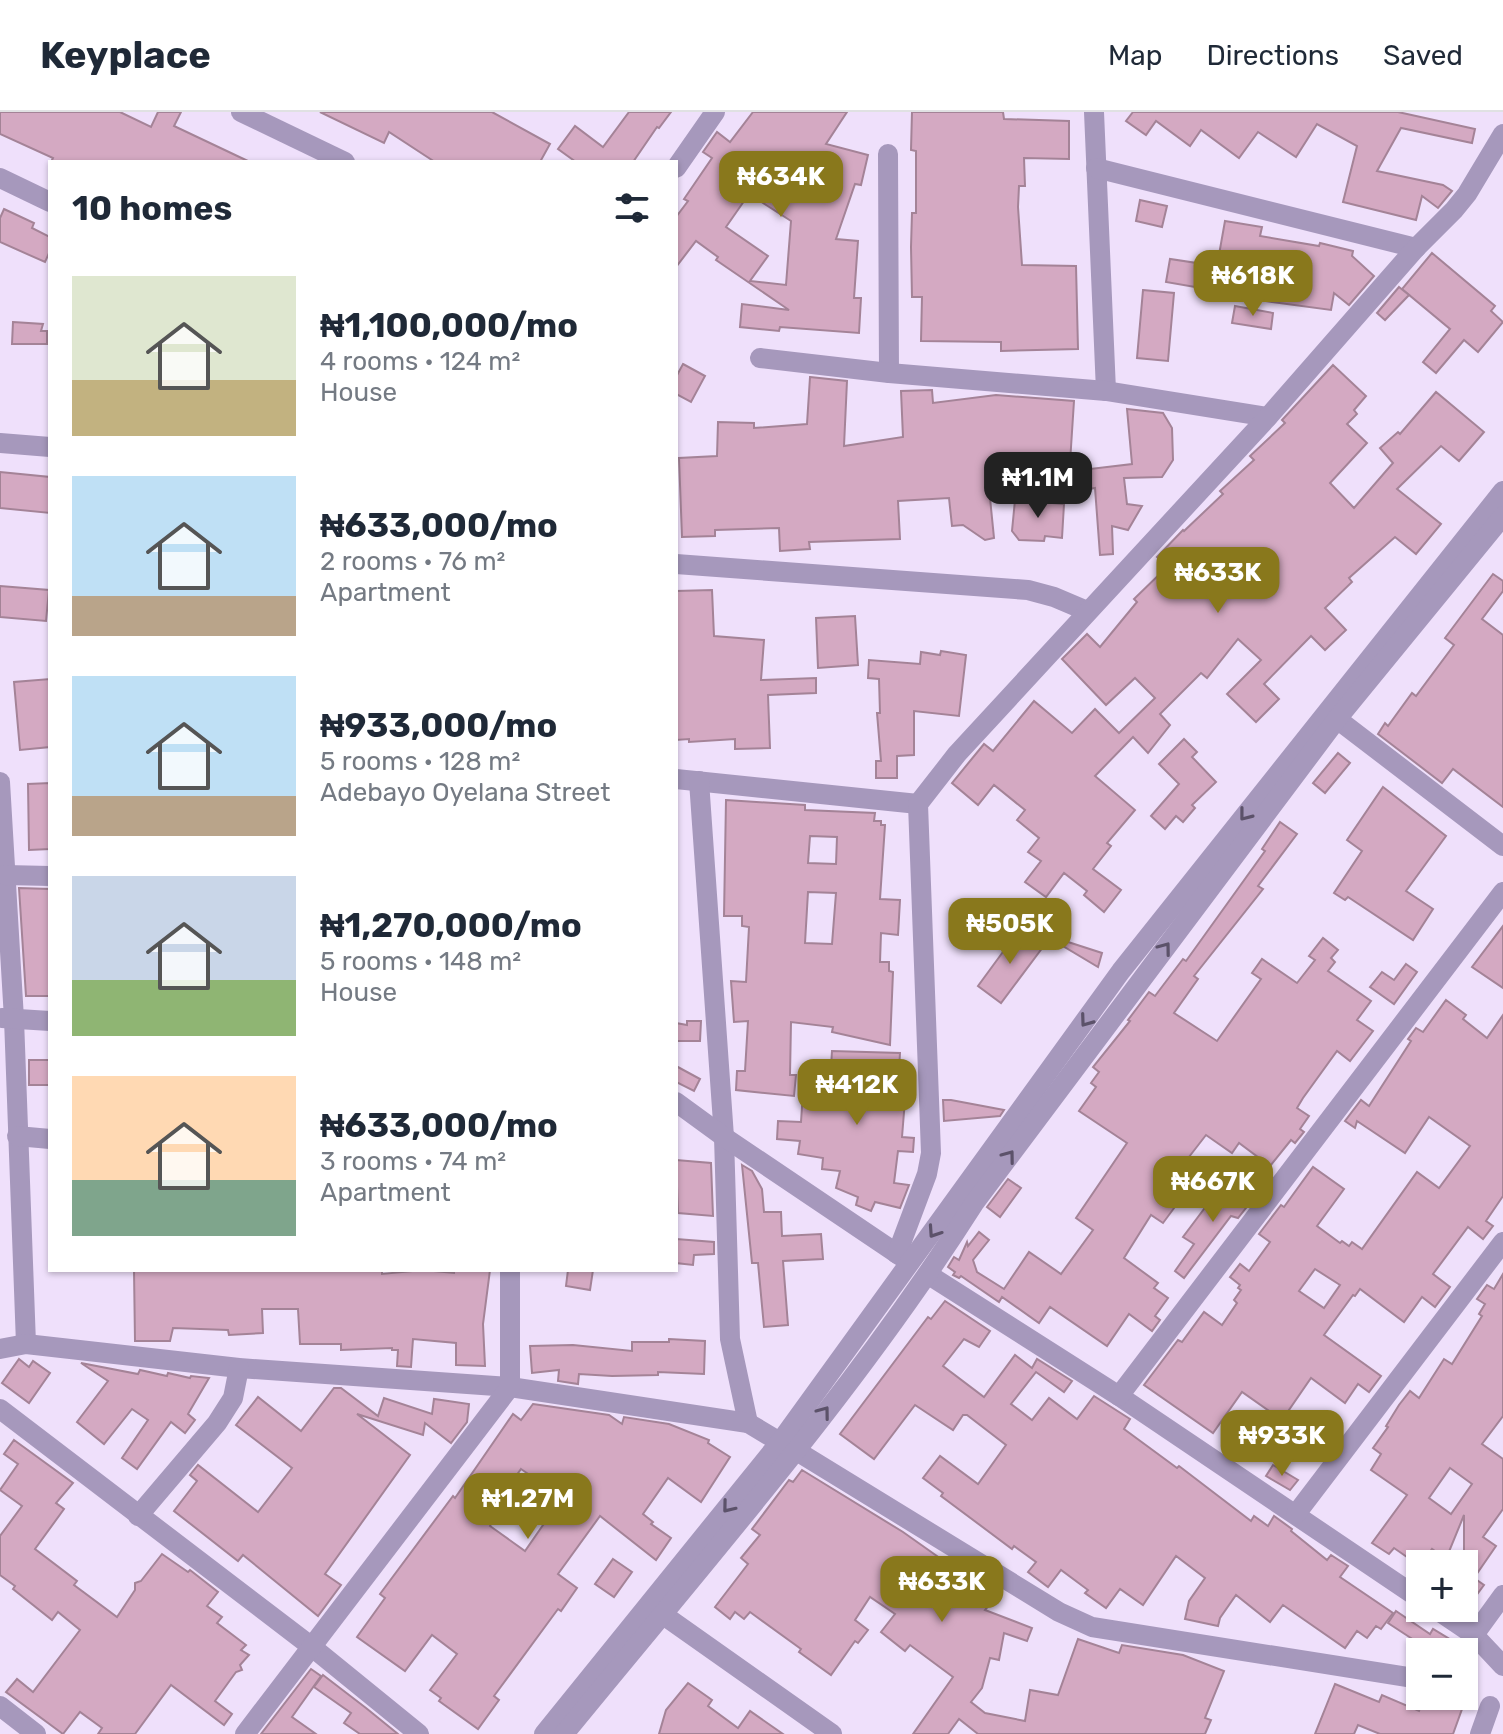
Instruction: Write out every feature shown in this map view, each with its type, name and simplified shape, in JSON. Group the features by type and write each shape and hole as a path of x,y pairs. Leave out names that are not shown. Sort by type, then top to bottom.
{"street":[{"path":"241,112 341,160"},
{"path":"678,165 715,112"},
{"path":"1094,112 1106,391"},
{"path":"913,1264 931,1153 918,804 957,754 1268,417 1467,194 1503,134"},
{"path":"888,154 889,373"},
{"path":"1096,168 1416,248"},
{"path":"0,178 48,201"},
{"path":"760,358 889,373 1106,391 1268,417"},
{"path":"0,443 48,447"},
{"path":"1185,906 1503,491"},
{"path":"544,1734 788,1446 1121,971 1185,906 1503,516"},
{"path":"678,564 1028,590 1087,611"},
{"path":"1337,719 1503,846"},
{"path":"678,779 918,804"},
{"path":"699,781 724,1137 730,1339 748,1423"},
{"path":"0,782 7,1018 17,1136 26,1344"},
{"path":"5,875 48,876"},
{"path":"1119,1396 1503,892"},
{"path":"7,1018 48,1021"},
{"path":"678,1103 913,1264 1119,1396 1406,1589"},
{"path":"17,1136 48,1139"},
{"path":"1296,1514 1503,1242"},
{"path":"245,1734 510,1387 510,1272"},
{"path":"0,1349 26,1344 239,1368 510,1387 748,1423 1059,1612 1092,1627 1406,1677"},
{"path":"138,1516 227,1409 238,1385 239,1368"},
{"path":"0,1409 312,1647 419,1734"},
{"path":"564,1734 662,1614 760,1481"},
{"path":"1474,1635 1503,1595"},
{"path":"662,1614 832,1734"},
{"path":"1455,1622 1474,1635 1503,1666"},
{"path":"0,1706 36,1734"},
{"path":"1480,1734 1490,1706"}],"building":[{"path":"0,112 120,112 151,127 158,112 181,112 174,126 246,160 52,160 0,134"},
{"path":"320,112 492,112 550,144 541,160 432,160 389,132 384,143"},
{"path":"629,112 671,112 634,160 573,160 558,149 575,126 603,147"},
{"path":"753,112 847,112 826,144 868,155 861,185 855,184 836,239 858,241 854,298 861,298 859,333 740,327 742,304 789,310 716,260 718,257 696,241 678,264 678,214 688,201 684,199 712,158 703,152 717,132 730,142","holes":["749,194 791,221 786,285 750,281 768,256 726,227"]},
{"path":"912,112 1003,112 1004,119 1069,121 1069,159 1024,158 1025,186 1019,186 1018,207 1022,265 1076,266 1078,349 1001,351 1001,342 921,341 922,297 912,297 916,151 911,150"},
{"path":"1133,112 1398,112 1475,129 1472,143 1401,128 1377,171 1443,185 1452,191 1438,208 1422,196 1416,220 1343,202 1357,146 1317,124 1296,157 1258,132 1239,158 1201,130 1190,146 1156,121 1146,135 1126,121"},
{"path":"1140,200 1167,206 1162,227 1136,221"},
{"path":"4,209 34,223 32,228 48,236 45,262 0,242 0,218"},
{"path":"1225,221 1262,227 1260,236 1319,246 1320,243 1353,251 1352,256 1374,276 1349,305 1334,293 1331,310 1265,301 1268,279 1241,274 1241,278 1233,277 1230,293 1166,282 1170,259 1217,266"},
{"path":"1432,253 1495,306 1491,311 1503,322 1478,352 1464,340 1436,373 1423,362 1450,329 1402,289"},
{"path":"1399,287 1409,295 1385,320 1377,313"},
{"path":"1143,290 1174,293 1168,361 1137,358"},
{"path":"1235,306 1273,313 1271,329 1232,323"},
{"path":"13,322 43,324 41,331 47,331 47,344 12,344"},
{"path":"683,364 705,376 691,402 678,395 678,373"},
{"path":"1333,365 1366,396 1354,410 1357,414 1347,424 1367,443 1330,483 1354,508 1393,463 1380,448 1398,432 1400,434 1436,392 1484,432 1459,461 1441,446 1397,489 1441,524 1416,554 1395,537 1349,578 1352,582 1325,608 1346,630 1325,650 1311,636 1264,684 1279,699 1256,722 1227,694 1261,660 1238,639 1207,678 1201,673 1160,714 1170,725 1148,753 1133,737 1095,776 1135,810 1107,843 1111,846 1093,869 1121,890 1104,912 1084,895 1087,891 1064,873 1046,897 1025,882 1041,861 1028,852 1039,838 1017,820 1025,810 994,785 978,805 952,783 984,744 993,751 1034,701 1072,733 1095,709 1119,733 1155,698 1135,678 1106,705 1062,659 1087,634 1100,647 1137,602 1134,599 1167,567 1157,557 1223,494 1220,491 1254,460 1250,456 1285,423 1282,420"},
{"path":"810,377 847,381 844,446 903,437 901,391 932,390 933,403 996,395 1074,401 1069,478 1036,475 1036,465 992,466 992,478 988,478 994,538 985,540 963,525 952,526 949,498 898,501 900,539 809,542 810,549 780,551 779,528 715,530 715,536 682,537 679,458 717,456 718,422 754,423 754,428 807,424"},
{"path":"1127,409 1163,413 1172,428 1173,460 1162,477 1124,478 1127,504 1142,506 1128,530 1112,526 1113,554 1100,555 1095,488 1084,490 1081,470 1132,464"},
{"path":"0,472 48,477 48,513 0,508"},
{"path":"1015,500 1064,504 1062,538 1045,536 1044,541 1019,540 1012,531"},
{"path":"1493,574 1503,581 1503,591 1482,619 1503,635 1503,807 1453,769 1442,783 1378,734 1385,723 1388,726 1412,693 1416,696 1454,645 1445,638"},
{"path":"0,586 48,590 46,621 0,617"},
{"path":"712,590 714,636 764,640 761,680 816,678 816,693 768,695 770,748 735,749 735,739 678,740 678,591"},
{"path":"855,616 858,665 818,668 816,618"},
{"path":"941,651 966,655 959,716 914,711 914,755 897,756 897,778 876,778 876,761 881,761 877,713 880,713 879,679 868,678 869,660 920,664 921,652 940,655"},
{"path":"48,679 48,747 20,750 14,682"},
{"path":"1184,739 1197,752 1192,757 1216,782 1192,805 1195,808 1183,822 1176,816 1165,829 1151,816 1179,784 1159,764"},
{"path":"1338,753 1350,763 1325,793 1313,783"},
{"path":"48,783 48,849 29,850 28,784"},
{"path":"1383,787 1446,836 1406,891 1433,909 1413,940 1348,897 1345,900 1334,893 1362,851 1347,840"},
{"path":"726,800 805,805 805,810 875,813 874,821 885,825 880,899 900,900 898,935 881,933 880,962 889,962 889,971 893,972 890,1045 832,1032 833,1027 791,1022 790,1075 796,1075 794,1096 736,1090 737,1071 745,1071 748,1021 734,1022 731,981 746,982 749,927 742,926 742,916 724,916","holes":["810,836 837,837 836,864 808,863","808,892 836,893 832,944 805,943"]},
{"path":"1280,822 1297,834 1258,886 1263,889 1194,976 1198,979 1174,1013 1217,1041 1261,979 1252,973 1262,959 1297,983 1315,960 1309,956 1323,938 1338,950 1331,958 1335,962 1328,971 1371,1001 1357,1020 1373,1031 1350,1061 1337,1051 1303,1098 1297,1108 1309,1116 1300,1129 1304,1132 1295,1143 1291,1140 1270,1166 1239,1143 1232,1153 1206,1135 1182,1166 1197,1177 1163,1223 1151,1215 1124,1258 1158,1283 1154,1288 1168,1298 1155,1316 1160,1320 1152,1331 1129,1314 1107,1346 1050,1307 1039,1323 1002,1297 999,1302 961,1276 953,1275 955,1272 948,1267 954,1257 959,1260 967,1242 968,1246 979,1232 989,1240 973,1260 977,1272 1004,1289 1029,1252 1061,1274 1093,1230 1076,1218 1127,1143 1079,1111 1096,1087 1091,1083 1099,1072 1093,1067 1149,992 1155,996 1183,959 1186,961 1265,851 1262,849"},
{"path":"19,888 48,889 48,996 26,996"},
{"path":"1503,926 1503,988 1472,967"},
{"path":"1019,930 1043,947 1001,1003 978,986"},
{"path":"1065,941 1102,953 1098,967 1063,946"},
{"path":"1406,964 1417,972 1394,1004 1370,987 1382,972 1394,980"},
{"path":"1446,1000 1466,1015 1463,1019 1487,1038 1503,1015 1503,1196 1486,1221 1493,1226 1483,1239 1468,1227 1433,1274 1450,1287 1435,1307 1422,1297 1404,1322 1360,1289 1353,1295 1324,1335 1381,1376 1369,1392 1358,1384 1345,1403 1311,1378 1282,1420 1242,1392 1213,1433 1144,1385 1204,1312 1222,1325 1237,1303 1234,1300 1241,1290 1238,1288 1240,1285 1230,1277 1240,1264 1249,1271 1270,1242 1259,1234 1281,1205 1284,1207 1313,1167 1344,1189 1317,1226 1340,1243 1342,1241 1349,1246 1352,1242 1362,1249 1417,1172 1439,1188 1470,1146 1429,1117 1405,1153 1357,1121 1355,1128 1345,1121 1361,1100 1369,1106 1411,1041 1408,1039 1416,1028 1423,1032","holes":["1315,1269 1340,1285 1324,1308 1299,1291"]},
{"path":"687,1021 701,1021 700,1041 678,1041 678,1023 687,1025"},
{"path":"832,1051 900,1053 898,1087 906,1087 902,1137 914,1138 913,1152 898,1151 894,1183 909,1185 900,1208 875,1202 871,1211 856,1205 858,1197 836,1188 840,1171 822,1169 823,1158 798,1154 800,1141 777,1139 778,1121 801,1122 803,1092 834,1094"},
{"path":"29,1060 48,1060 48,1085 29,1085"},
{"path":"678,1067 700,1079 694,1091 678,1083"},
{"path":"943,1100 1004,1110 1000,1116 944,1121"},
{"path":"678,1160 711,1163 713,1216 678,1213"},
{"path":"742,1165 752,1171 762,1189 764,1212 781,1212 782,1236 821,1234 823,1259 783,1261 788,1325 764,1327 758,1263 752,1263"},
{"path":"1008,1179 1021,1188 1000,1217 987,1207"},
{"path":"1246,1186 1257,1194 1238,1218 1231,1216 1184,1278 1175,1271 1194,1244 1183,1237 1219,1189 1224,1192 1226,1189 1237,1197"},
{"path":"678,1239 714,1242 714,1254 694,1255 693,1265 678,1263"},
{"path":"134,1272 490,1272 483,1324 485,1366 456,1365 456,1343 413,1339 411,1367 397,1366 398,1350 392,1348 341,1350 341,1344 300,1344 298,1309 262,1309 263,1333 229,1335 228,1330 173,1328 170,1341 135,1341"},
{"path":"568,1272 593,1272 590,1290 566,1286"},
{"path":"1503,1274 1503,1416 1482,1444 1503,1459 1503,1509 1483,1537 1496,1546 1478,1572 1478,1550 1464,1550 1464,1515 1450,1550 1406,1550 1406,1556 1394,1548 1389,1554 1372,1543 1407,1495 1371,1470 1381,1454 1373,1448 1399,1405 1410,1391 1419,1398 1444,1359 1452,1364 1482,1316 1479,1314 1485,1304 1477,1299 1487,1285 1494,1289","holes":["1450,1468 1472,1484 1451,1514 1429,1498"]},
{"path":"945,1301 990,1331 979,1347 964,1339 943,1366 984,1397 1015,1355 1032,1368 1037,1359 1072,1381 1064,1392 1036,1372 1011,1404 1032,1420 1049,1398 1077,1419 1094,1396 1130,1419 1124,1429 1251,1521 1254,1516 1268,1526 1274,1516 1327,1560 1331,1555 1348,1566 1340,1577 1393,1613 1381,1629 1376,1626 1367,1638 1357,1631 1345,1648 1283,1605 1270,1622 1236,1595 1218,1626 1185,1619 1189,1601 1205,1578 1176,1556 1143,1605 1120,1589 1106,1608 1061,1570 1048,1587 1028,1572 1036,1562 1014,1546 1012,1549 941,1496 943,1493 923,1478 940,1456 978,1484 1006,1445 967,1415 963,1415 953,1430 915,1405 874,1459 840,1434 928,1317 931,1319"},
{"path":"669,1339 705,1341 704,1374 579,1374 578,1384 558,1381 559,1370 532,1373 530,1346 573,1345 632,1351 632,1342 669,1342"},
{"path":"19,1359 29,1367 33,1361 50,1373 29,1403 2,1383"},
{"path":"81,1363 138,1374 140,1370 167,1376 168,1373 209,1378 188,1414 195,1420 185,1433 171,1422 137,1469 122,1458 148,1420 132,1409 104,1444 77,1422 108,1381"},
{"path":"334,1388 341,1388 378,1416 384,1398 432,1414 434,1399 469,1404 467,1422 451,1443 425,1423 423,1435 357,1414 410,1455 325,1574 341,1585 318,1616 243,1555 238,1561 174,1511 197,1481 190,1475 198,1465 258,1512 292,1468 236,1425 258,1397 301,1431"},
{"path":"533,1404 609,1415 622,1424 624,1417 669,1424 709,1440 708,1443 730,1457 701,1502 668,1478 643,1514 671,1538 656,1560 600,1516 558,1574 577,1588 494,1696 499,1700 478,1729 439,1701 441,1698 430,1690 457,1654 432,1635 405,1671 357,1637 385,1598 380,1594 453,1496 455,1498 513,1414 521,1420","holes":["521,1469 544,1485 541,1489 559,1502 525,1551 485,1520"]},
{"path":"14,1440 73,1483 56,1503 64,1509 35,1549 77,1581 74,1585 117,1617 135,1590 135,1583 141,1581 162,1554 188,1572 190,1570 218,1592 207,1606 222,1617 217,1623 246,1645 241,1650 249,1655 240,1665 242,1670 236,1672 215,1701 232,1714 224,1725 171,1685 135,1734 98,1734 102,1728 80,1712 63,1734 6,1692 17,1679 33,1692 80,1630 58,1612 52,1620 0,1575 0,1536 22,1506 0,1490 18,1464 4,1454"},
{"path":"1273,1465 1298,1480 1290,1490 1266,1476"},
{"path":"802,1470 903,1532 951,1566 946,1573 990,1604 985,1610 1032,1628 1027,1641 1004,1633 999,1660 990,1658 982,1688 971,1702 985,1713 1025,1721 1030,1690 1058,1695 1078,1639 1119,1653 1122,1645 1183,1655 1224,1671 1205,1718 1211,1720 1205,1734 978,1734 959,1719 948,1734 913,1734 953,1677 910,1645 905,1651 881,1632 895,1614 870,1597 855,1620 868,1630 858,1643 855,1641 831,1675 750,1612 744,1619 735,1612 730,1619 715,1607 748,1564 741,1558 760,1535 752,1529 789,1480 793,1482"},
{"path":"613,1559 632,1572 614,1597 595,1584"},
{"path":"1396,1611 1406,1618 1406,1622 1412,1622 1430,1634 1433,1629 1448,1638 1411,1638 1388,1623"},
{"path":"311,1669 321,1676 292,1717 316,1734 261,1734"},
{"path":"323,1675 398,1734 360,1734 344,1723 351,1713 314,1687"},
{"path":"688,1683 712,1700 708,1706 738,1728 750,1711 783,1734 659,1734 666,1710"},
{"path":"1335,1684 1379,1702 1382,1695 1406,1705 1406,1710 1462,1710 1453,1734 1380,1734 1358,1725 1354,1734 1315,1734"}]}
